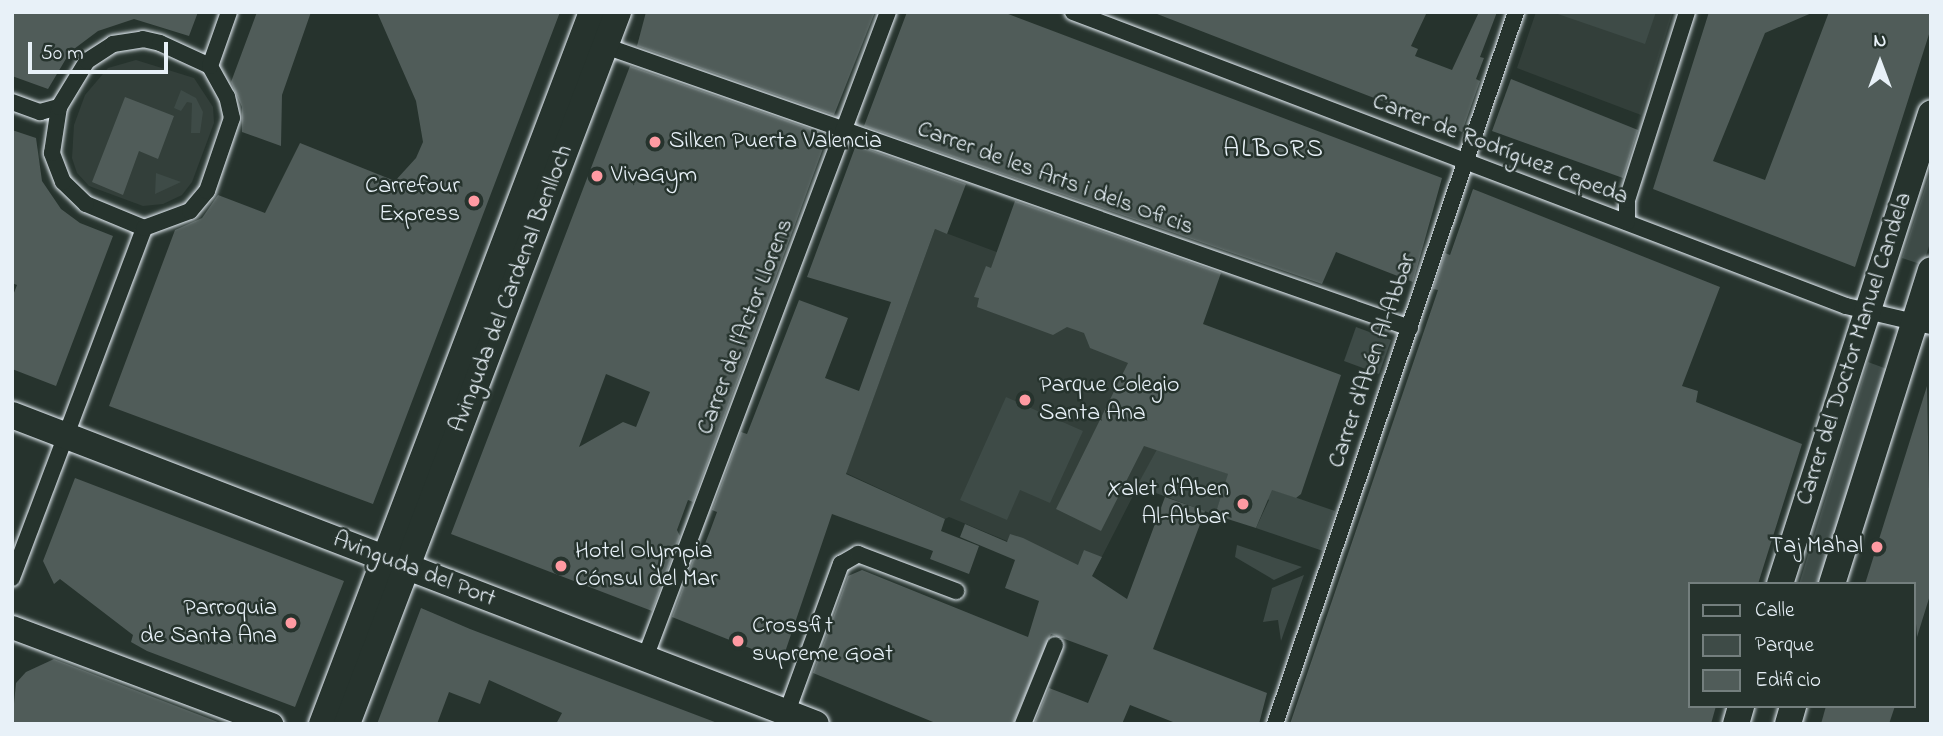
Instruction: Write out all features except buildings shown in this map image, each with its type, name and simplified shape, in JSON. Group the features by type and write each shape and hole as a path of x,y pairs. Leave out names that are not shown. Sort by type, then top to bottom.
{"main road":[{"name":"Avinguda del Cardenal Benlloch","path":"394,563 592,12"},
{"name":"Avinguda del Cardenal Benlloch","path":"394,563 618,12"},
{"name":"Carrer del Doctor Manuel Candela","path":"1781,582 1931,114"},
{"name":"Carrer del Doctor Manuel Candela","path":"1833,582 1922,325 1931,270"},
{"name":"Avinguda del Port","path":"12,415 816,724"},
{"path":"321,724 394,563"},
{"path":"346,724 394,563"}],"street":[{"path":"210,66 229,12"},
{"name":"Carrer de l'Actor Llorens","path":"645,658 888,12"},
{"name":"Carrer de Rodríguez Cepeda","path":"1073,12 1868,313 1922,325"},
{"name":"Carrer d'Abén Al-Abbar","path":"1275,724 1463,161 1516,12"},
{"path":"1627,222 1628,200 1687,12"},
{"path":"143,39 201,58 210,66 227,97 232,118 207,191 190,211 144,228 86,204 62,182 52,153 59,107 87,61 113,44 143,39"},
{"name":"Carrer de les Arts i dels Oficis","path":"605,46 1409,328"},
{"path":"12,102 40,112 59,107"},
{"path":"12,578 144,228"},
{"path":"787,712 841,564 858,554 956,590"},
{"path":"12,627 271,724"},
{"path":"1023,724 1055,645"}],"shaded area":[{"path":"1536,12 1673,12 1641,115 1517,68"},
{"path":"136,60 194,78 213,107 214,123 192,182 182,195 163,204 143,206 89,186 77,173 72,158 74,125 85,95 108,68"},
{"name":"Parque Colegio Santa Ana","path":"935,229 1187,323 1157,449 1092,576 949,517 945,519 846,473"}],"green space":[{"path":"1552,12 1656,12 1645,44"},
{"path":"181,90 196,98 203,112 200,133 191,133 192,103 187,102 181,111 174,108"},
{"path":"1931,170 1931,240 1923,265 1902,258"},
{"path":"156,173 181,182 155,194"},
{"path":"1356,327 1391,340 1379,374 1344,361"},
{"path":"1868,362 1887,369 1823,582 1800,582"},
{"path":"1006,397 1083,431 1050,503 1020,490 1007,520 960,500"},
{"path":"1157,449 1229,474 1215,515 1137,486"},
{"path":"1268,488 1335,511 1323,551 1256,528 1269,500 1265,498"},
{"path":"1237,545 1302,567 1274,580 1235,557"},
{"path":"1304,575 1281,641 1278,620 1263,622 1272,588"}],"place":[{"name":"Silken Puerta Valencia","path":"655,142"},
{"name":"VivaGym","path":"597,176"},
{"name":"Carrefour Express","path":"474,201"},
{"name":"Parque Colegio Santa Ana","path":"1025,400"},
{"name":"Xalet d'Aben Al-Abbar","path":"1243,504"},
{"name":"Taj Mahal","path":"1877,547"},
{"name":"Hotel Olympia Cónsul del Mar","path":"561,566"},
{"name":"Parroquia de Santa Ana","path":"291,623"},
{"name":"Crossfit supreme Goat","path":"738,641"}],"district":[{"name":"ALBORS","path":"1274,151"}]}
